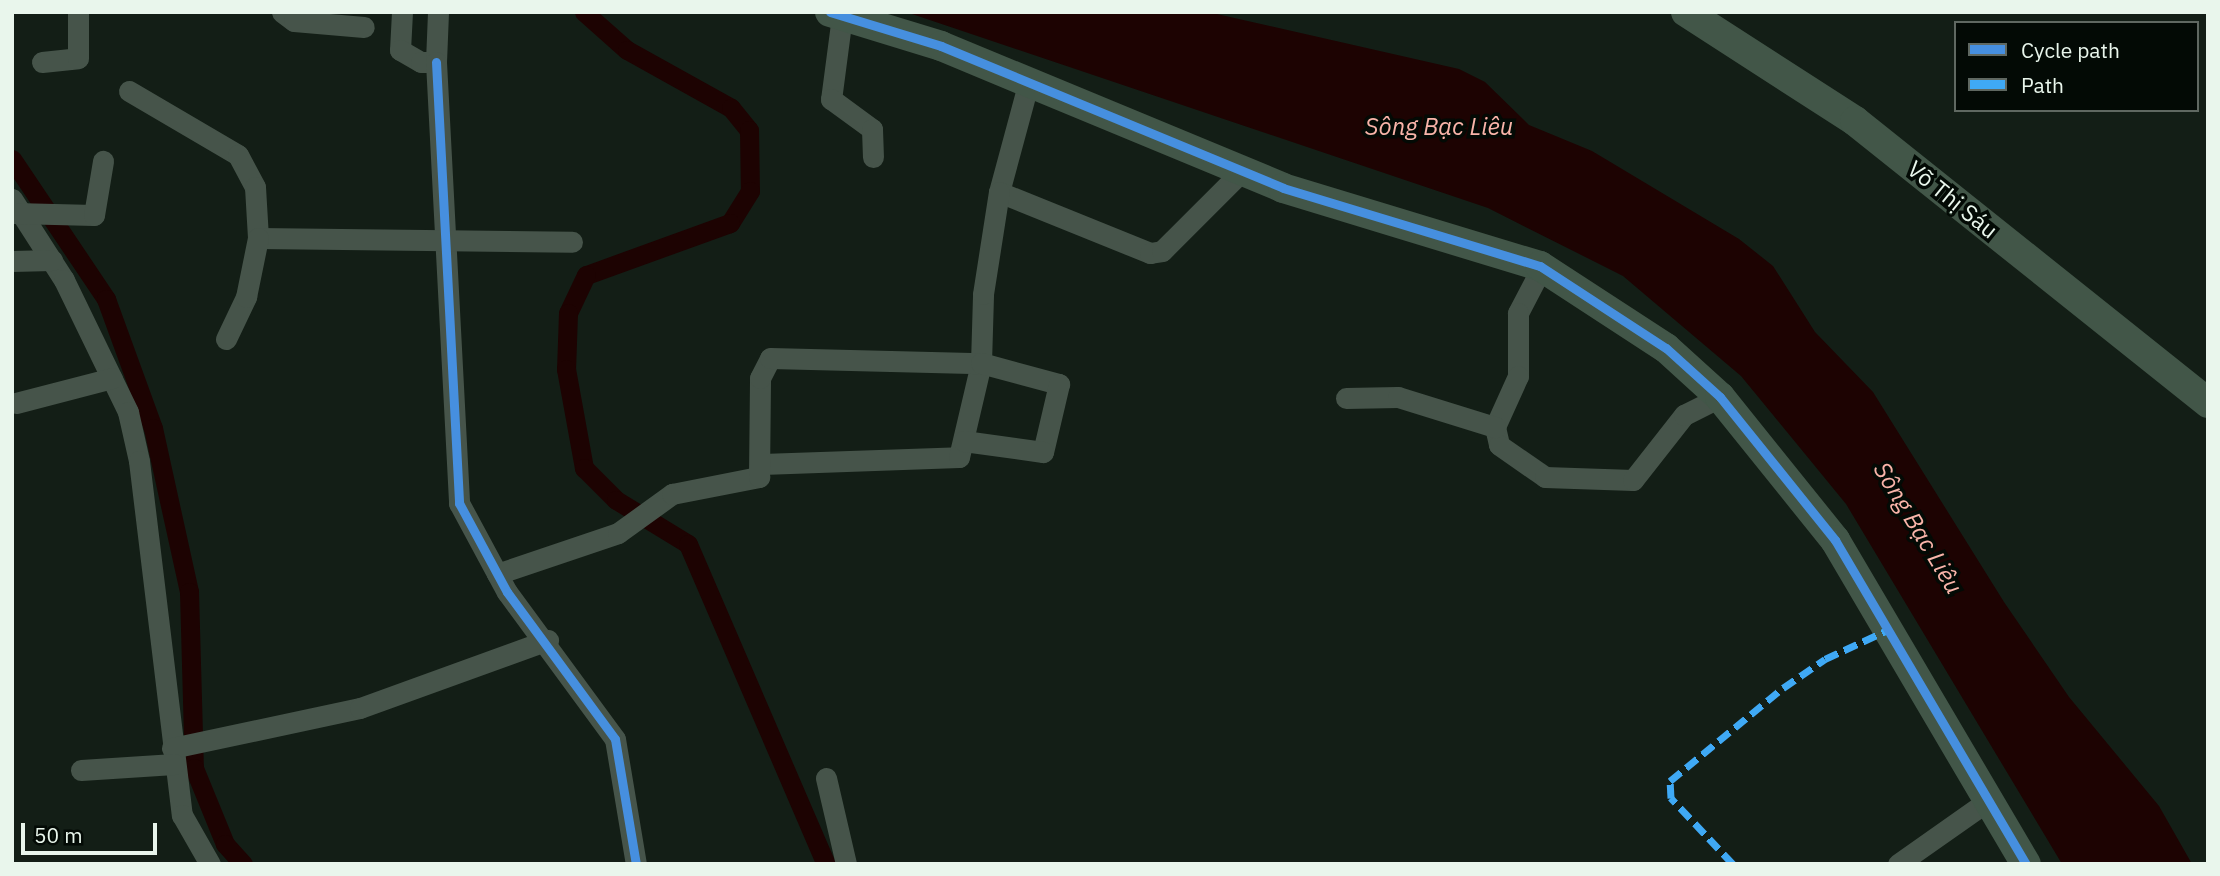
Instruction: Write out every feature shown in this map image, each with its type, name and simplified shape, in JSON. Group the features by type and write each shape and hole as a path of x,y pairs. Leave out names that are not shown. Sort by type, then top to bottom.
{"street":[{"path":"41,62 78,58 78,12"},
{"path":"282,12 284,19 364,27"},
{"path":"402,12 401,50 407,58 436,62"},
{"path":"438,12 436,62 443,240 459,503 497,574 548,640 615,739 636,864"},
{"name":"Võ Thị Sáu","path":"1686,12 1855,121 2208,403"},
{"path":"873,157 872,129 831,99 836,14 1029,80 1242,170 1542,267 1666,348 1720,397 1835,540 2026,864"},
{"path":"762,464 953,460 964,441 981,363 983,294 999,192 1029,80"},
{"path":"129,91 238,155 255,187 258,238 246,297 226,339"},
{"path":"16,208 94,215 103,162"},
{"path":"999,192 1150,253 1162,251 1242,170"},
{"path":"16,208 52,260 112,378 139,461 185,824 210,864"},
{"path":"258,238 572,242"},
{"path":"12,261 52,260"},
{"path":"1542,267 1518,313 1518,376 1495,428 1500,445 1545,477 1629,481 1684,415 1720,397"},
{"path":"497,574 618,533 672,494 756,479 762,464 760,378 770,358 981,363 1059,384 1043,452 964,441"},
{"path":"16,403 112,378"},
{"path":"1346,398 1398,397 1495,428"},
{"path":"81,770 177,753 206,743 360,708 548,640"},
{"path":"826,778 846,864"},
{"path":"1898,864 1989,800"}],"water":[{"name":"Sông Bạc Liêu","path":"906,12 1208,12 1459,69 1485,82 1529,125 1592,151 1739,239 1773,266 1815,332 1873,392 2004,602 2069,697 2159,806 2192,864 2062,864 1846,504 1741,376 1623,276 1488,208"}],"waterway":[{"path":"584,12 627,50 731,108 749,130 750,191 730,223 586,275 568,313 566,369 584,468 616,500 688,544 826,864"},
{"path":"12,159 106,299 153,428 189,592 194,768 225,844 243,864"}],"marked path":[{"path":"1733,864 1671,798 1670,781 1783,688 1825,659 1890,629"}],"cycle path":[{"path":"830,12 941,46 1283,188 1540,266 1666,348 1720,397 1835,540 2026,864"},
{"path":"436,62 459,503 507,592 615,739 636,864"}]}
